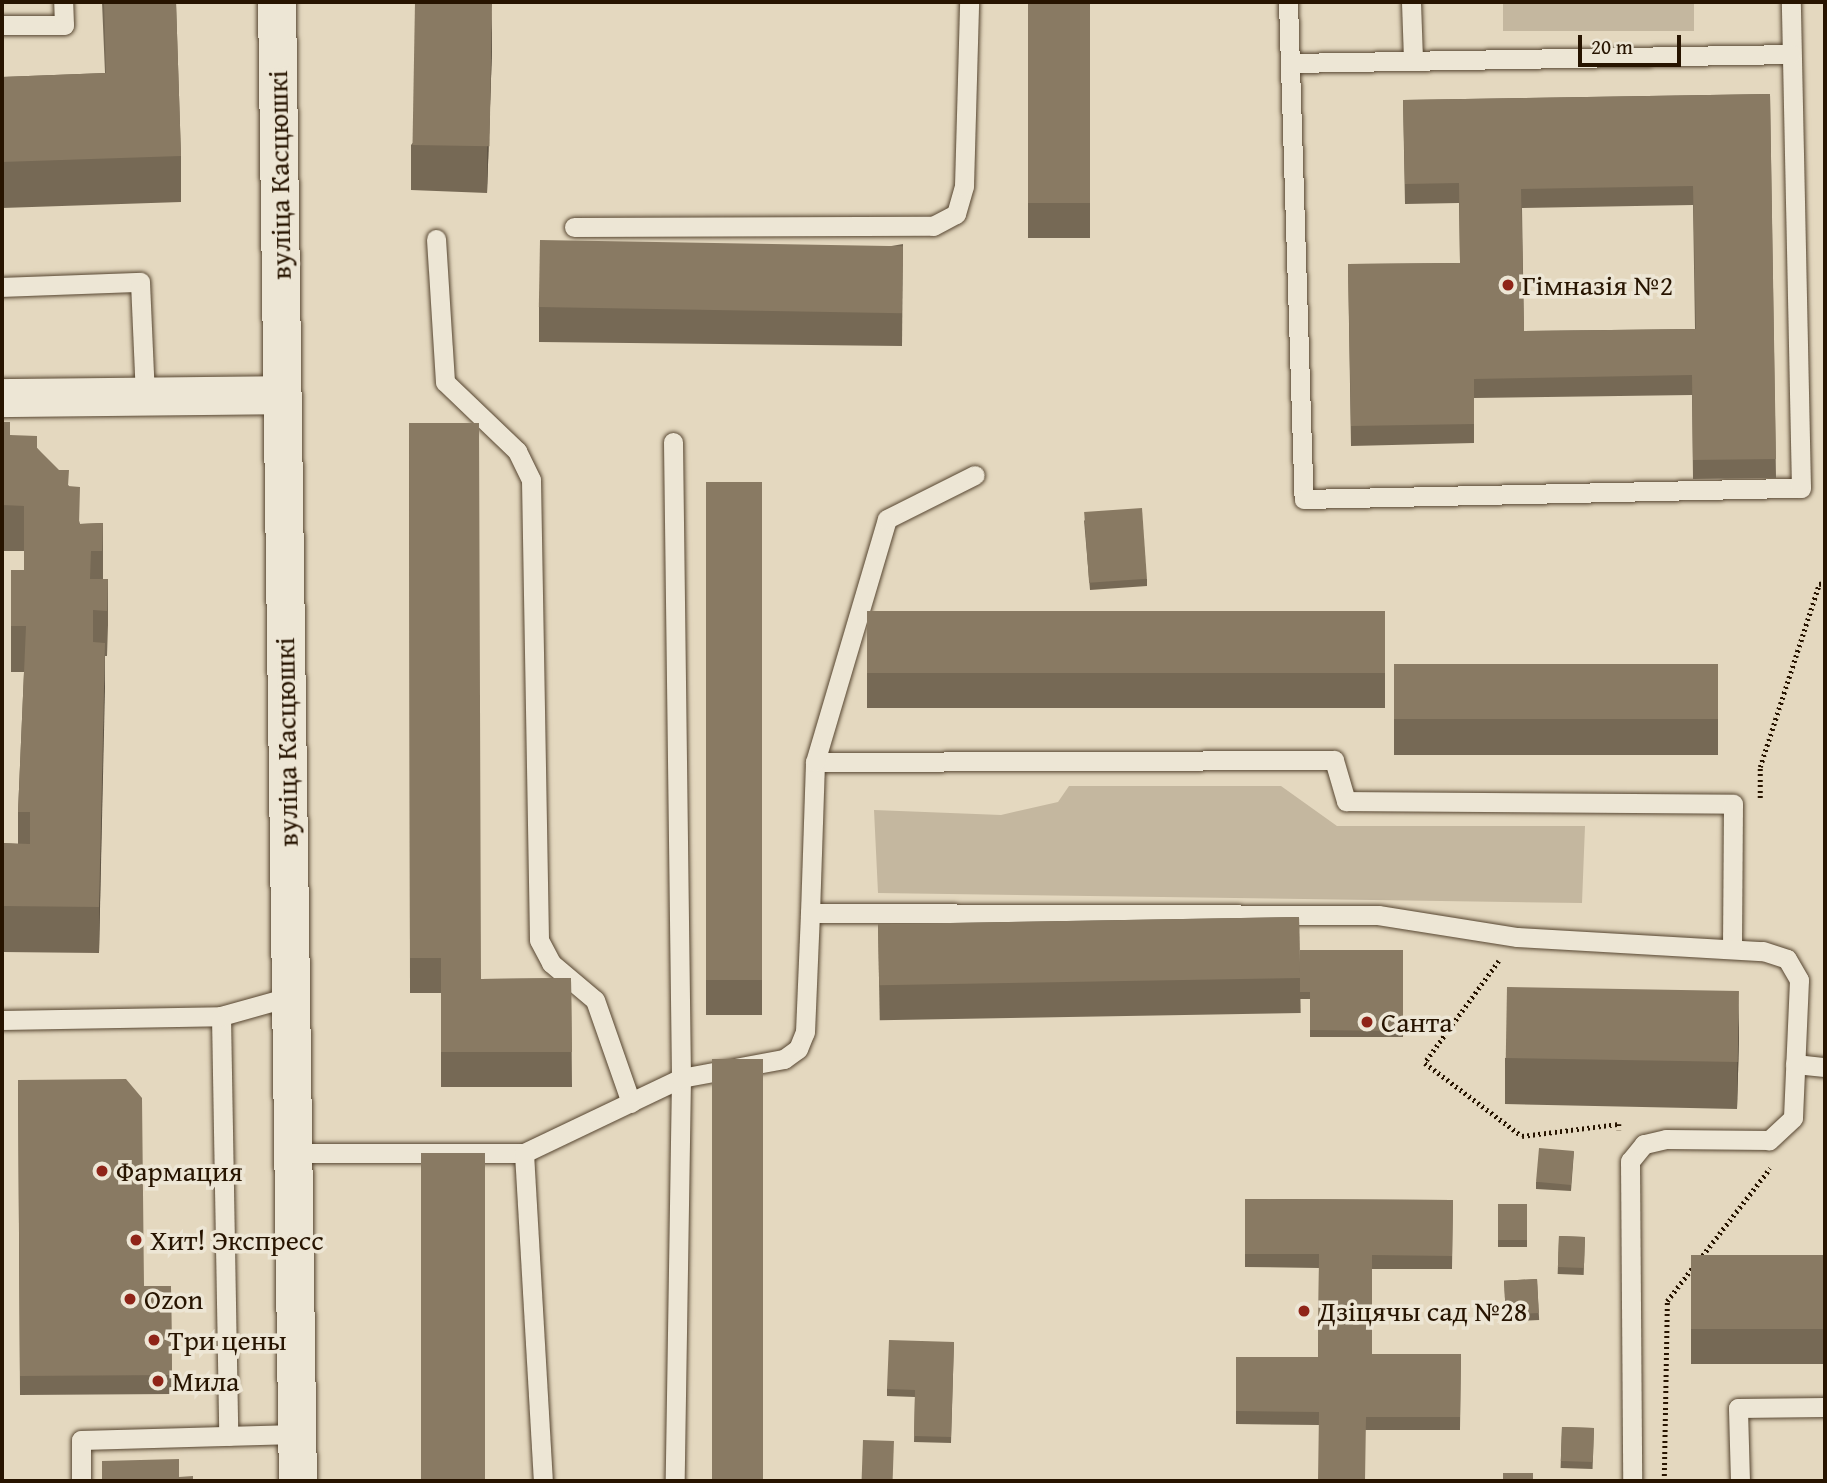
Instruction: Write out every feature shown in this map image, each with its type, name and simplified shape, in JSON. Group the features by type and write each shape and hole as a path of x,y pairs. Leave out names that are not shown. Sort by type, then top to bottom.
{"street":[{"name":"вуліца Касцюшкі","path":"277,2 289,997 298,1481"},
{"path":"2,398 281,395"}],"lane":[{"path":"2,25 64,25 63,2"},
{"path":"574,227 933,226 956,214 964,186 969,2"},
{"path":"1288,2 1304,499 1801,488 1791,2"},
{"path":"1411,2 1413,60"},
{"path":"1291,63 1791,54"},
{"path":"436,239 445,382 517,451 531,480 539,940 551,963 594,1000 631,1103"},
{"path":"2,287 139,282 145,396"},
{"path":"673,442 681,1079 674,1481"},
{"path":"293,1153 524,1153 681,1079 784,1059 798,1049 805,1032 815,762 887,519 975,475"},
{"path":"815,762 1334,760 1346,801 1733,804 1732,949"},
{"path":"810,913 1378,915 1517,937 1732,949 1787,959 1799,980 1793,1118 1769,1140 1666,1139 1644,1144 1630,1161 1632,1481"},
{"path":"2,1020 221,1016 289,997"},
{"path":"221,1016 228,1436"},
{"path":"1795,1064 1825,1067"},
{"path":"524,1153 543,1481"},
{"path":"1740,1481 1738,1408 1825,1407"},
{"path":"81,1481 81,1440 296,1434"}],"path":[{"path":"1760,806 1760,767 1819,584 1825,583"},
{"path":"1517,937 1425,1063 1522,1136 1619,1124 1619,1138"},
{"path":"1664,1481 1667,1301 1773,1164 1769,1140"}],"shaded area":[{"path":"1503,2 1694,2 1694,31 1503,31"},
{"path":"1069,786 1281,786 1337,826 1585,826 1582,903 878,893 874,810 1001,815 1058,802"}],"building":[{"path":"104,2 176,2 181,156 2,162 2,77 106,73"},
{"path":"415,2 492,3 489,146 413,145"},
{"path":"1028,2 1090,2 1090,203 1028,203"},
{"path":"1770,94 1776,459 1693,460 1692,375 1474,379 1474,424 1351,426 1348,264 1460,263 1459,183 1405,184 1403,100","holes":["1693,186 1696,329 1524,331 1521,189"]},
{"path":"540,240 903,246 902,313 539,307"},
{"path":"2,422 10,422 10,435 37,436 37,448 59,470 69,470 68,486 80,487 79,524 103,523 102,551 91,551 90,579 108,579 107,611 93,610 93,642 105,643 99,907 2,906 2,843 30,844 30,812 18,812 26,626 11,626 11,570 24,570 24,506 2,505"},
{"path":"409,423 479,423 481,979 571,978 572,1052 441,1052 441,958 410,958"},
{"path":"706,482 762,482 762,980 706,980"},
{"path":"1142,508 1147,579 1089,583 1084,512"},
{"path":"867,611 1385,611 1385,673 867,673"},
{"path":"1394,664 1718,664 1718,719 1394,719"},
{"path":"1299,917 1300,978 879,985 878,924"},
{"path":"1300,950 1403,950 1403,1031 1310,1030 1310,992 1300,992"},
{"path":"1507,987 1739,991 1738,1062 1506,1058"},
{"path":"712,1059 763,1059 763,1481 712,1481"},
{"path":"126,1079 142,1098 144,1286 171,1286 172,1375 20,1376 18,1080"},
{"path":"1539,1148 1574,1151 1571,1185 1536,1182"},
{"path":"421,1153 485,1153 485,1481 421,1481"},
{"path":"1245,1199 1453,1200 1452,1256 1372,1255 1372,1354 1461,1354 1460,1417 1366,1417 1365,1481 1318,1481 1319,1412 1236,1411 1236,1357 1318,1357 1319,1254 1245,1254"},
{"path":"1498,1204 1527,1204 1527,1240 1498,1240"},
{"path":"1559,1236 1585,1237 1584,1268 1558,1267"},
{"path":"1691,1255 1825,1255 1825,1329 1691,1329"},
{"path":"1537,1279 1539,1313 1506,1315 1504,1281"},
{"path":"889,1340 954,1342 951,1437 914,1436 915,1390 887,1389"},
{"path":"1562,1427 1594,1428 1593,1462 1561,1461"},
{"path":"863,1440 894,1441 893,1481 862,1481"},
{"path":"179,1459 179,1477 193,1476 193,1481 102,1481 102,1461"},
{"path":"1503,1473 1533,1473 1533,1481 1503,1481"}],"place":[{"name":"Гімназія №2","path":"1508,285"},
{"name":"Санта","path":"1367,1022"},
{"name":"Фармация","path":"102,1171"},
{"name":"Хит! Экспресс","path":"136,1240"},
{"name":"Ozon","path":"130,1299"},
{"name":"Дзіцячы сад №28","path":"1304,1311"},
{"name":"Три цены","path":"154,1340"},
{"name":"Мила","path":"158,1381"}]}
